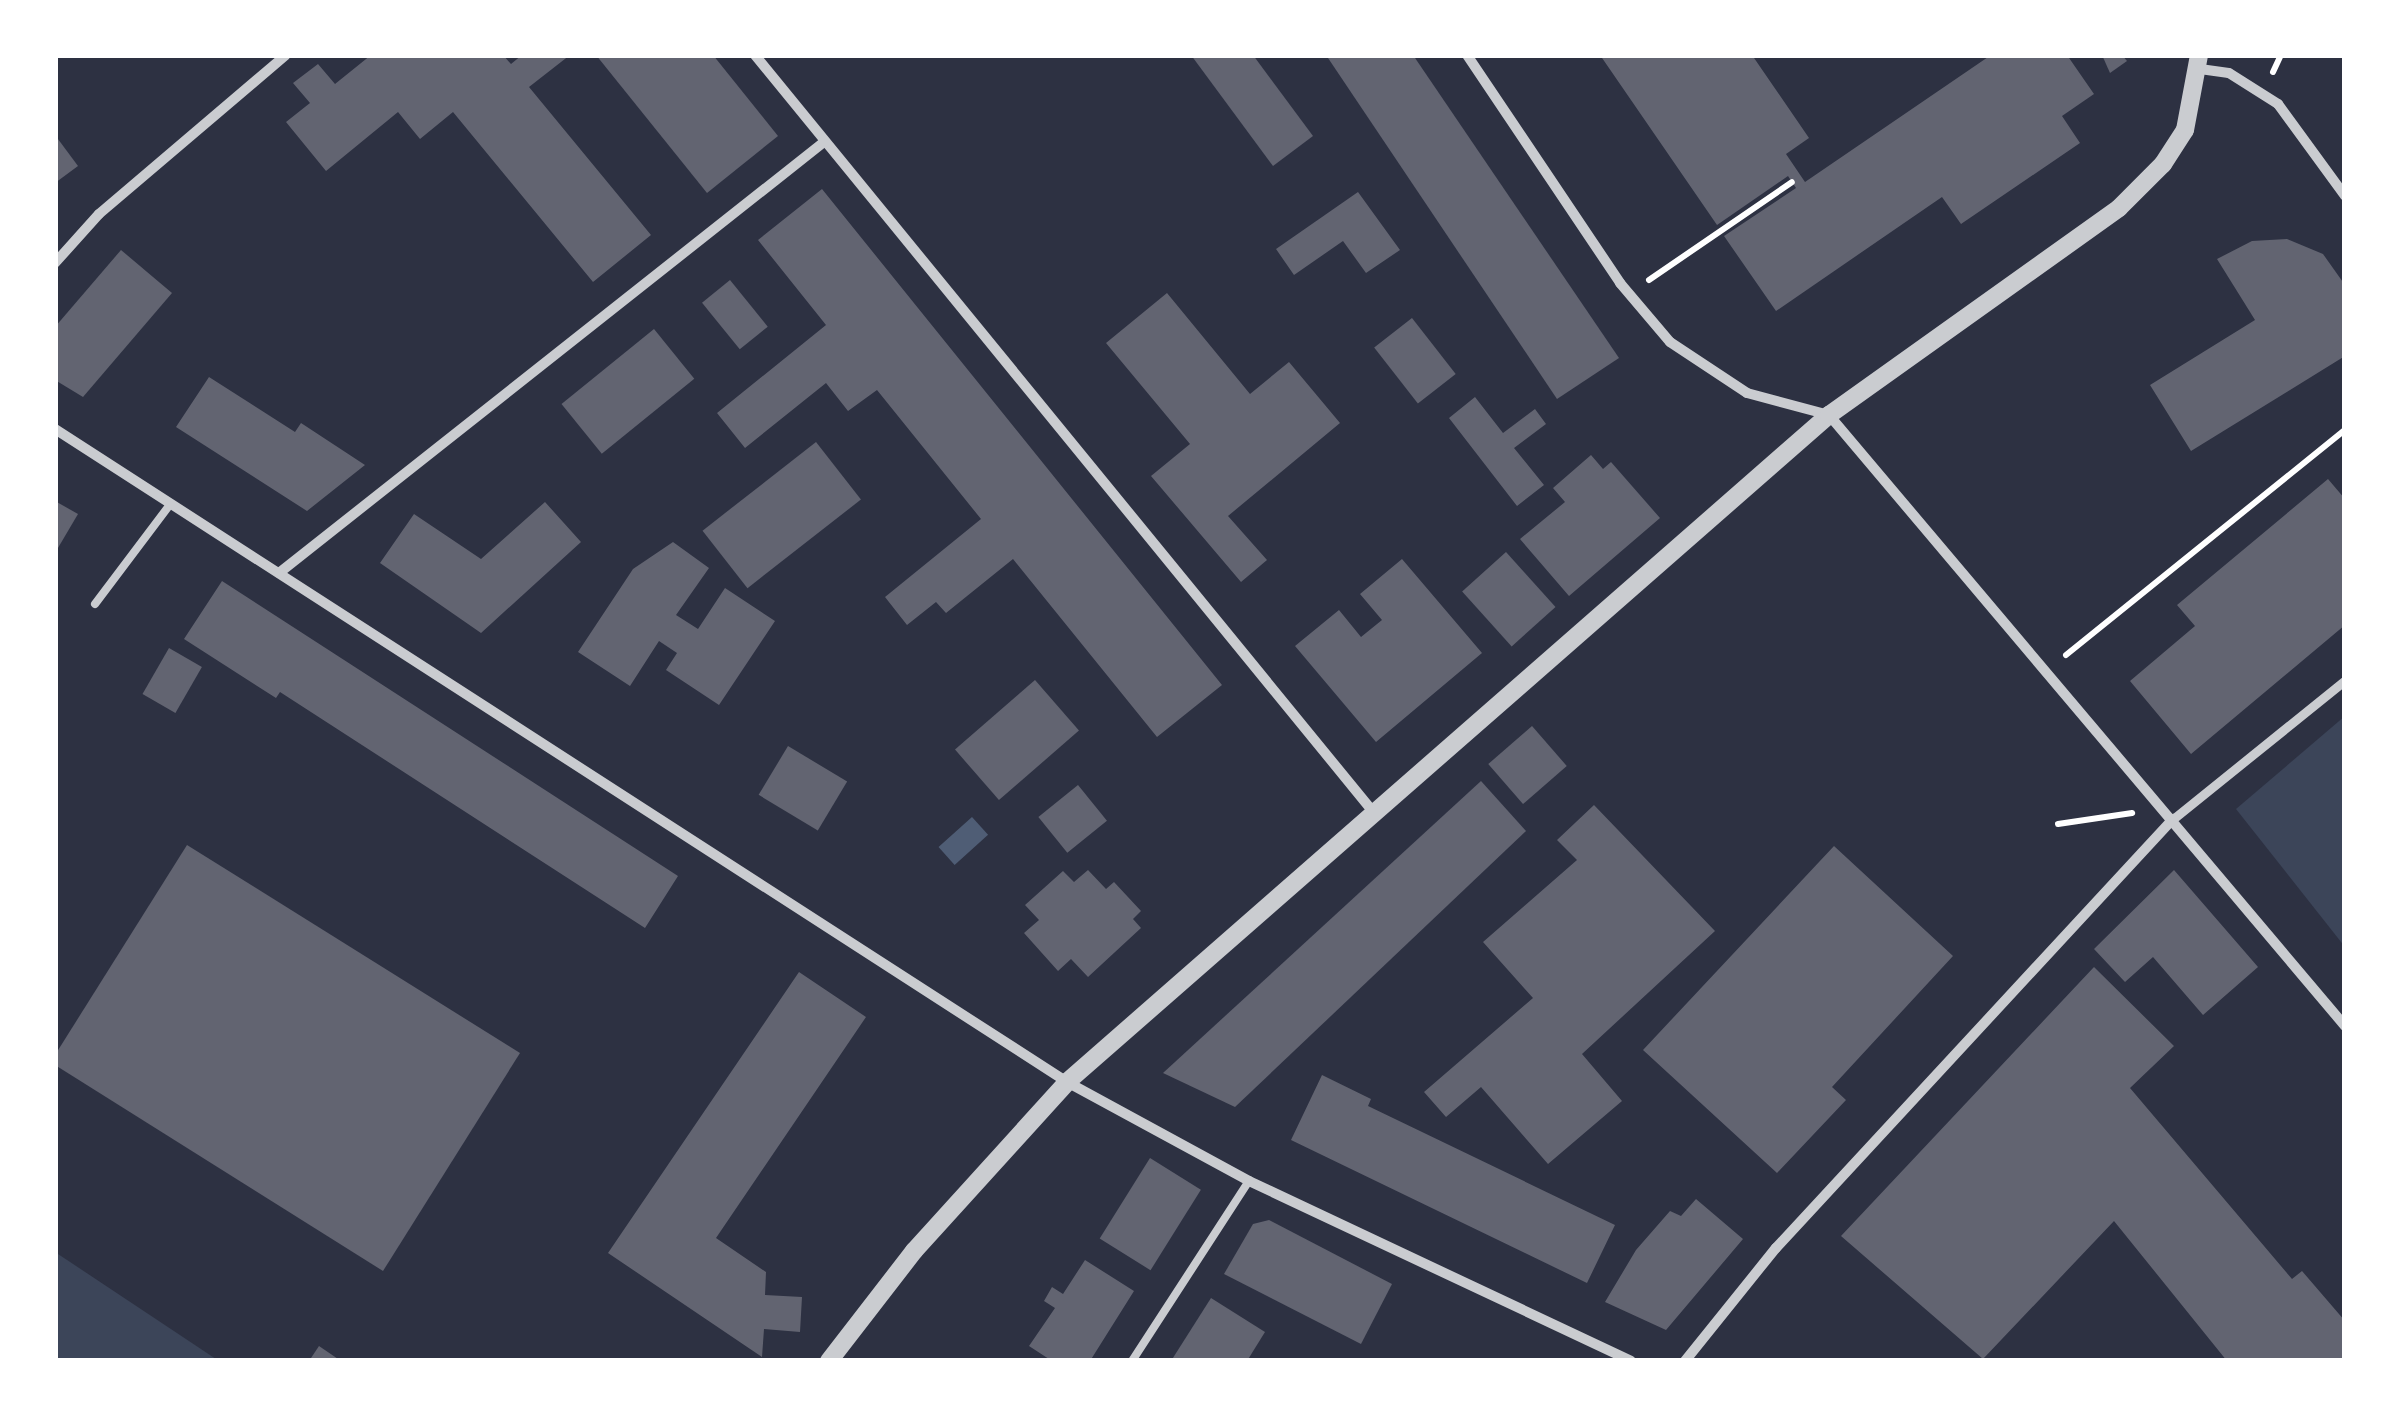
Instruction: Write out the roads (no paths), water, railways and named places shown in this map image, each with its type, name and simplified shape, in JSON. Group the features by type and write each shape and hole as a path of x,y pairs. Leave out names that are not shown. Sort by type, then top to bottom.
{"street":[{"path":"55,263 99,214 286,55"},
{"path":"755,55 1374,813"},
{"path":"1468,55 1629,293 1670,342 1706,372 1747,393 1829,415 2048,669 2345,1026"},
{"path":"829,1361 914,1251 1066,1082 1829,415 2118,208 2162,164 2184,130 2200,62 2228,73 2278,104 2345,196"},
{"path":"279,573 824,142"},
{"path":"55,429 1066,1082 1249,1181 1631,1361"},
{"path":"1686,1361 1776,1248 2173,819 2345,680"}],"lane":[{"path":"96,604 170,503"},
{"path":"1132,1361 1249,1181"}]}
